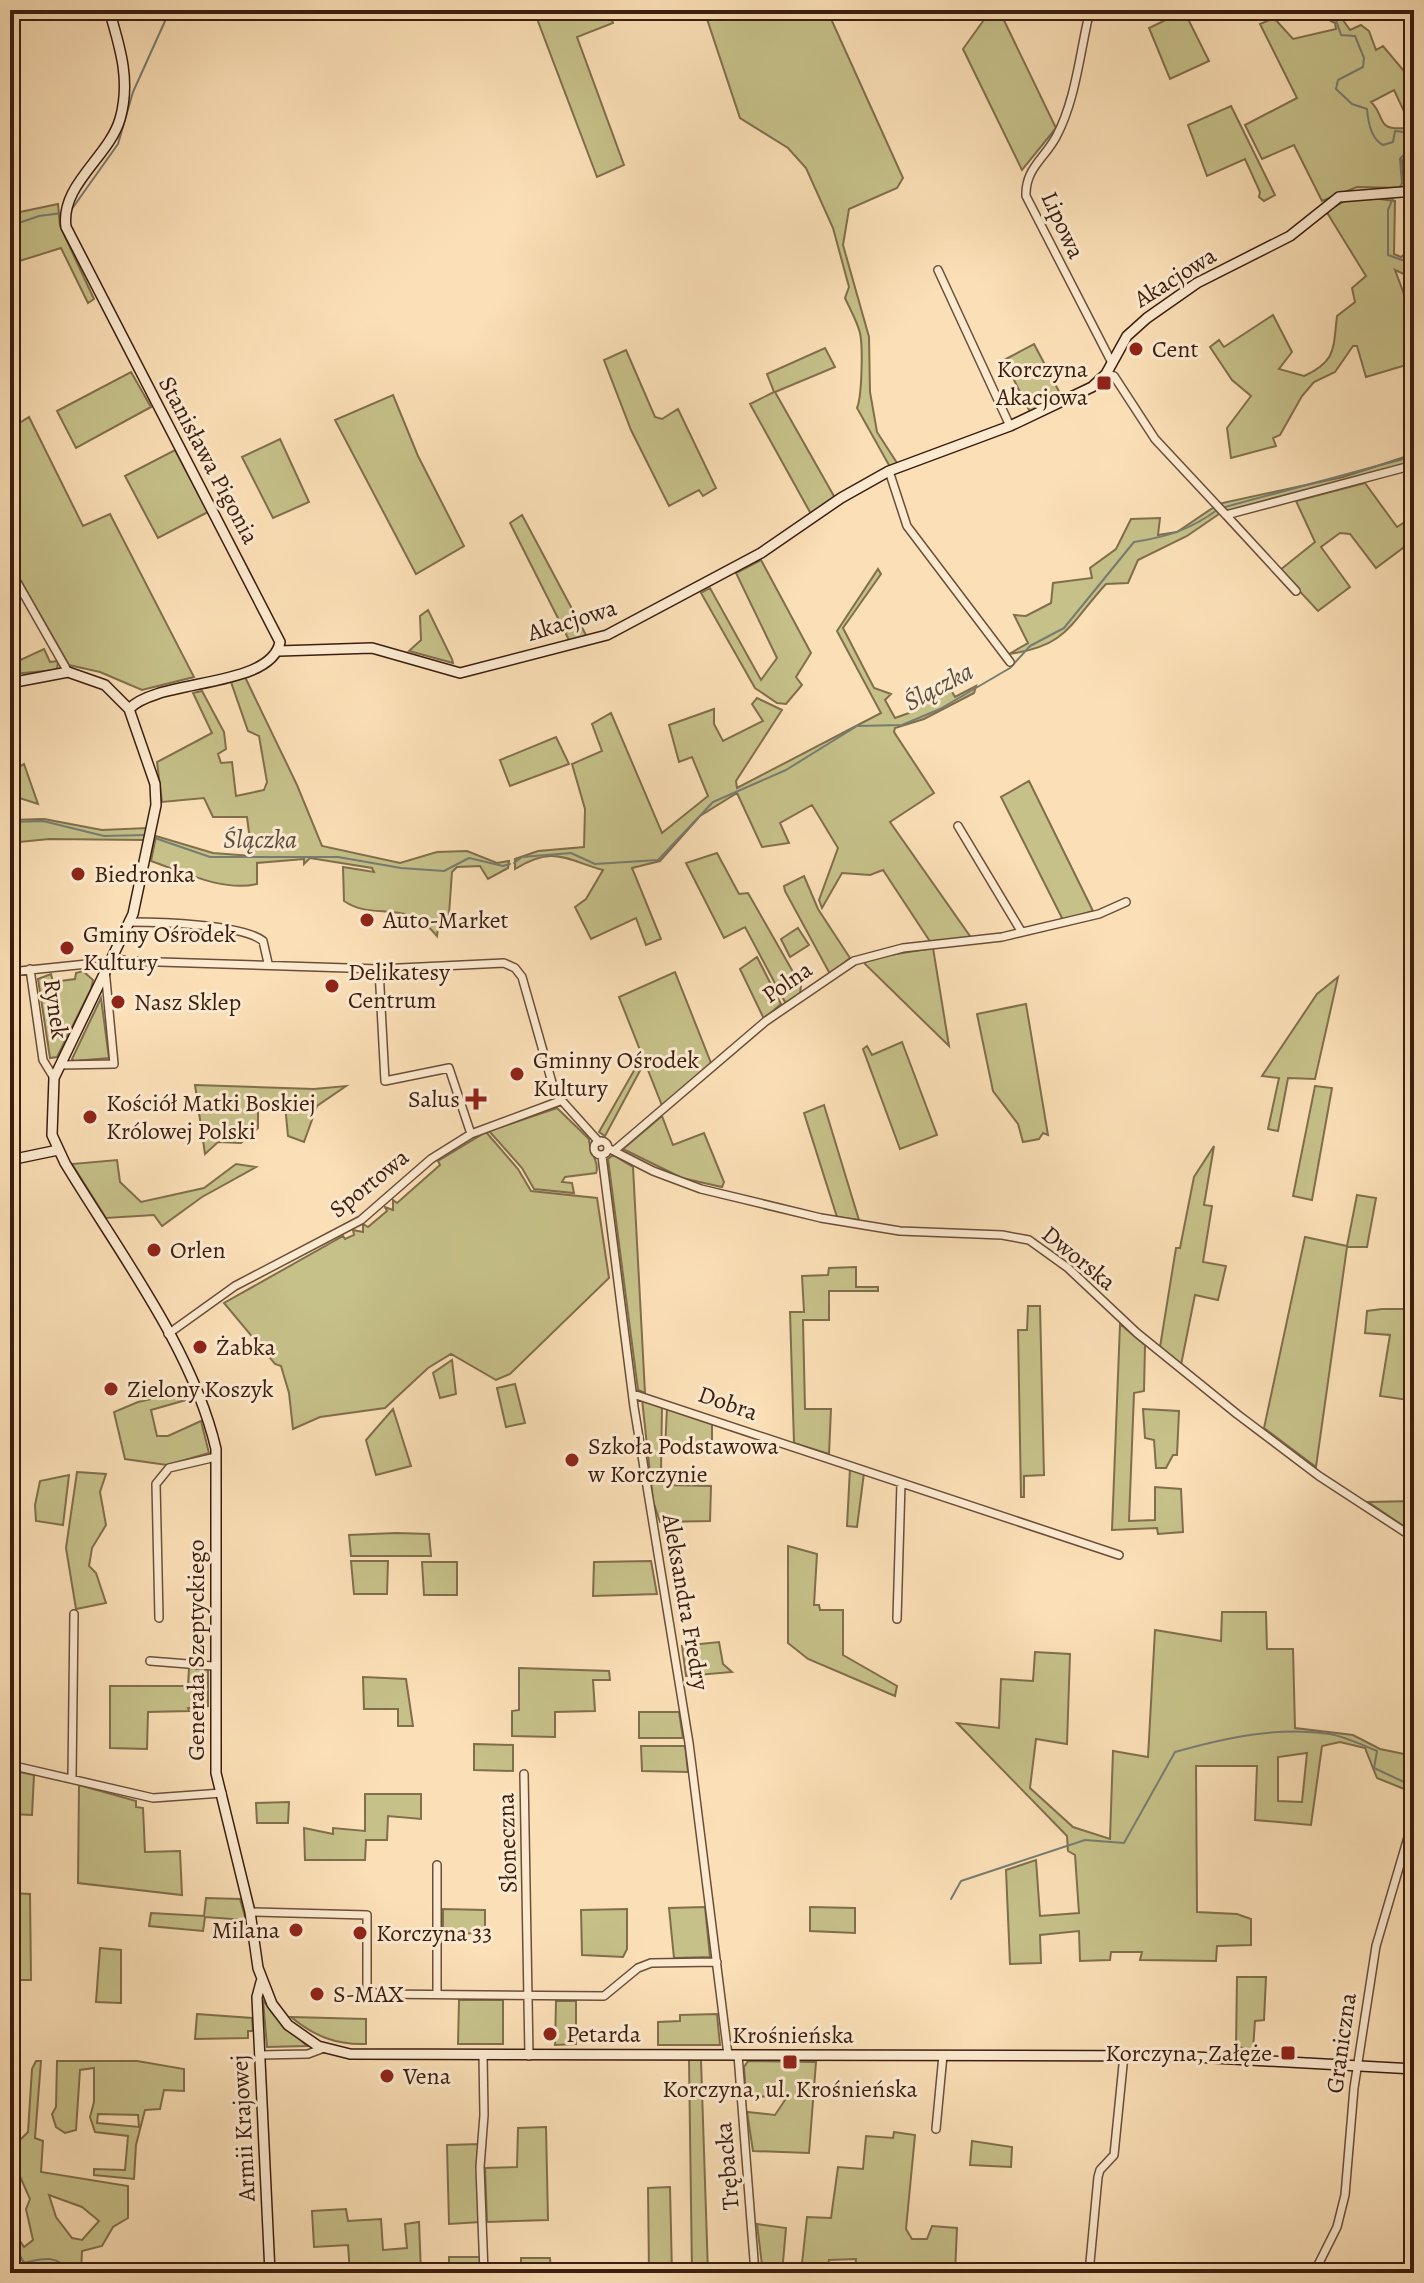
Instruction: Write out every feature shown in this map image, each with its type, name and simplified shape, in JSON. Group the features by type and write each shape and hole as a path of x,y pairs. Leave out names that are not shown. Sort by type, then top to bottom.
{"street":[{"name":"Stanisława Pigonia","path":"109,10 125,70 120,120 113,138 69,199 65,214 68,234 274,624 280,642 279,651"},
{"name":"Lipowa","path":"1090,10 1066,110 1056,137 1025,181 1026,196 1112,363"},
{"name":"Akacjowa","path":"279,651 389,650 460,673 578,645 619,630 697,590 889,471 1064,403 1106,374 1127,336 1147,318 1209,277 1290,236 1330,202 1351,193 1390,195 1414,191"},
{"path":"938,270 1010,426"},
{"path":"1106,374 1114,376 1124,388 1155,439 1296,591"},
{"path":"1226,515 1414,465"},
{"path":"889,471 907,526 1010,662"},
{"path":"10,570 68,672"},
{"path":"10,683 68,672 105,685 129,709 149,695 199,685 250,669 279,651"},
{"name":"Rynek","path":"58,1150 50,1111 54,1078 130,922 156,805 155,784 129,709"},
{"path":"958,826 1021,931"},
{"name":"Polna","path":"602,1156 766,1021 854,961 870,954 1002,937 1099,914 1126,902"},
{"path":"130,922 175,923 250,934 266,948 268,963"},
{"path":"112,957 127,961 268,963 379,969 504,963 515,968 522,977 560,1101"},
{"name":"Rynek","path":"54,1078 43,1057 30,969 87,964 105,969"},
{"path":"10,972 30,969"},
{"name":"Rynek","path":"60,1065 114,1064 105,969"},
{"path":"379,969 385,1081 449,1068 471,1134"},
{"name":"Dworska","path":"560,1101 599,1142 653,1171 701,1189 821,1218 900,1231 1002,1235 1029,1240 1068,1268 1137,1333 1237,1414 1319,1476 1414,1538"},
{"name":"Sportowa","path":"168,1334 235,1286 361,1220 431,1159 471,1134 560,1101"},
{"name":"Aleksandra Fredry","path":"599,1142 594,1150 602,1156 633,1394 689,1743 717,1962 733,2055"},
{"path":"10,1160 58,1150"},
{"name":"Generała Szeptyckiego","path":"58,1150 198,1386 209,1417 216,1457 213,1666 216,1773 250,1912 261,1982"},
{"name":"Dobra","path":"633,1394 1119,1555"},
{"name":"Generała Szeptyckiego","path":"159,1618 156,1484 169,1468 216,1457"},
{"path":"897,1619 901,1483"},
{"path":"72,1777 74,1614"},
{"path":"150,1661 213,1666"},
{"path":"10,1765 153,1798 222,1793"},
{"name":"Słoneczna","path":"524,1774 529,1918 529,2056"},
{"name":"Graniczna","path":"1314,2273 1337,2227 1345,2195 1357,2064 1376,1946 1414,1817"},
{"path":"437,1865 437,1994"},
{"path":"250,1912 367,1915 367,1987 376,1994 604,1996 638,1968 651,1963 717,1962"},
{"name":"Krośnieńska","path":"261,1982 282,2019 324,2048 350,2054 1124,2055 1414,2069"},
{"name":"Armii Krajowej","path":"261,1982 257,1997 270,2273"},
{"path":"260,2055 308,2054 324,2048"},
{"path":"483,2055 484,2115 480,2167 484,2273"},
{"name":"Trębacka","path":"733,2055 755,2273"},
{"path":"936,2129 943,2055"},
{"path":"1089,2273 1098,2177 1100,2170 1114,2155 1124,2055"}],"shaded area":[{"path":"553,10 608,10 613,23 577,37 624,165 597,177 536,16"},
{"path":"704,10 827,10 903,178 897,188 849,209 843,245 869,337 870,392 877,432 897,463 890,467 857,408 861,383 861,340 845,298 849,287 833,228 806,168 788,148 740,118"},
{"path":"991,10 999,10 1056,128 1022,170 963,49"},
{"path":"1318,10 1336,10 1350,30 1361,25 1369,31 1376,50 1383,46 1414,83 1414,148 1411,155 1402,160 1404,188 1357,187 1322,201 1294,145 1262,159 1245,125 1297,98 1260,24 1274,18 1293,39 1336,29 1335,23 1321,16","holes":["1394,90 1409,122 1405,128 1385,125 1371,102"]},
{"path":"1184,11 1209,61 1170,79 1149,28"},
{"path":"1231,106 1275,195 1264,201 1259,197 1260,192 1245,159 1207,176 1188,125"},
{"path":"1350,198 1395,201 1394,254 1401,257 1414,247 1414,273 1408,276 1395,270 1414,321 1414,387 1406,365 1366,377 1357,346 1353,346 1335,372 1314,382 1302,396 1280,435 1273,438 1276,446 1231,458 1227,428 1251,396 1232,380 1210,347 1219,340 1224,347 1273,315 1292,352 1279,369 1304,376 1323,365 1331,352 1337,316 1355,302 1352,288 1366,276 1326,211"},
{"path":"58,204 60,226 94,299 88,303 61,248 10,264 10,214"},
{"path":"1034,344 1062,397 1030,412 1004,360"},
{"path":"825,348 835,367 775,392 835,498 811,514 750,404 774,392 767,374"},
{"path":"626,350 655,417 662,419 678,409 716,488 703,496 699,490 669,506 631,430 604,360"},
{"path":"131,372 151,407 76,448 57,411"},
{"path":"393,395 418,456 464,546 416,574 335,420"},
{"path":"29,417 83,526 110,514 194,677 142,690 100,672 69,665 10,562 10,429"},
{"path":"280,439 309,502 273,518 242,457"},
{"path":"175,450 208,512 158,538 125,476"},
{"path":"1414,454 1414,463 1229,512 1218,504 1343,477"},
{"path":"1365,483 1397,527 1414,516 1414,554 1407,545 1376,568 1350,534 1340,533 1321,547 1350,587 1318,611 1280,570 1315,542 1296,501"},
{"path":"1214,507 1219,514 1187,536 1138,560 1128,583 1106,584 1056,639 1009,654 1028,643 1014,615 1026,616 1051,603 1053,583 1092,578 1090,568 1116,549 1131,519 1160,518 1158,535 1177,532"},
{"path":"522,515 587,637 570,642 510,523"},
{"path":"761,560 811,653 796,677 802,685 786,704 777,703 755,688 701,593 710,588 761,680 777,658 736,573"},
{"path":"878,569 881,574 843,628 874,688 891,694 885,700 895,718 909,713 912,696 951,690 955,697 976,686 974,693 924,719 895,728 894,732 934,793 890,822 972,939 931,943 883,870 870,875 842,873 822,908 819,900 838,848 812,805 780,823 789,843 762,847 737,793 700,816 660,861 632,868 661,939 646,945 636,918 591,939 575,907 586,899 603,870 550,856 515,869 515,859 538,851 584,847 585,809 572,764 602,751 592,724 611,713 662,833 708,796 692,757 679,762 669,725 714,709 714,724 723,741 763,721 752,704 757,698 782,710 736,781 737,788 881,713 837,631"},
{"path":"428,610 453,663 409,651 421,640 420,616"},
{"path":"44,649 50,662 58,661 57,670 12,674 10,656 14,663"},
{"path":"245,677 297,785 322,846 400,863 437,852 467,851 497,863 509,861 508,868 488,879 480,866 457,867 452,872 448,928 438,928 437,936 413,917 367,910 344,901 343,867 374,872 372,868 310,858 304,864 304,859 257,863 257,884 244,886 203,880 151,861 156,836 213,853 252,856 247,817 213,817 204,798 162,802 157,762 212,733 193,693 202,691 224,732 226,749 218,754 221,763 232,762 236,796 264,790 267,782 259,736 248,731 231,682"},
{"path":"556,737 569,764 510,786 500,760"},
{"path":"24,764 38,804 10,795 10,772"},
{"path":"1029,781 1093,911 1063,920 1001,797"},
{"path":"44,819 102,830 147,828 144,840 49,839 10,843 10,820"},
{"path":"717,853 739,894 748,893 801,986 800,994 786,1004 745,927 724,938 686,863"},
{"path":"804,876 818,909 850,958 830,974 785,891 784,886"},
{"path":"798,928 809,945 790,957 781,939"},
{"path":"933,948 949,1046 865,964 866,959"},
{"path":"757,957 781,1004 764,1019 740,969"},
{"path":"83,971 93,980 91,989 57,1057 50,1058 38,979 51,974 53,982 75,979 76,973"},
{"path":"675,972 711,1063 663,1108 619,997"},
{"path":"1338,977 1315,1079 1288,1078 1278,1131 1268,1129 1279,1078 1262,1076 1317,994"},
{"path":"101,998 109,1058 74,1061 72,1059"},
{"path":"1026,1004 1048,1135 1043,1133 1039,1139 1023,1142 1018,1124 993,1091 977,1014"},
{"path":"902,1042 937,1135 900,1149 863,1049 867,1046 872,1055"},
{"path":"640,1060 642,1067 605,1136 599,1132"},
{"path":"195,1085 314,1089 346,1086 317,1106 304,1142 288,1136 285,1105 273,1103 258,1110 258,1128 241,1143 218,1142 205,1154"},
{"path":"1315,1086 1332,1088 1312,1200 1293,1196"},
{"path":"824,1105 859,1220 837,1217 804,1113"},
{"path":"557,1108 589,1139 597,1165 596,1173 565,1177 562,1182 572,1183 574,1193 534,1189 522,1168 489,1131"},
{"path":"662,1116 673,1145 704,1133 724,1182 722,1187 682,1178 623,1149"},
{"path":"486,1132 518,1169 531,1191 597,1198 609,1278 510,1374 496,1380 451,1354 428,1368 385,1408 320,1417 293,1429 289,1393 281,1366 275,1364 224,1303 343,1236 345,1239 354,1235 353,1230 363,1232 363,1224 368,1227 387,1211 385,1207 393,1210 393,1200 397,1203 440,1165 438,1161"},
{"path":"1214,1146 1204,1205 1212,1206 1203,1262 1226,1266 1218,1300 1195,1295 1181,1365 1160,1347 1176,1248 1180,1248 1194,1177"},
{"path":"613,1155 633,1167 645,1393 638,1390 608,1159"},
{"path":"117,1160 120,1182 141,1202 204,1188 236,1164 256,1167 202,1197 162,1226 154,1215 106,1218 72,1164"},
{"path":"1357,1195 1376,1198 1367,1247 1347,1247 1316,1467 1264,1428 1305,1237 1347,1246"},
{"path":"856,1267 856,1287 878,1287 878,1291 829,1291 829,1320 803,1320 805,1409 831,1409 829,1454 794,1443 790,1312 804,1312 802,1276 828,1275 829,1268"},
{"path":"1028,1306 1040,1306 1044,1475 1024,1476 1024,1497 1021,1497 1018,1330 1027,1330"},
{"path":"1414,1309 1414,1380 1408,1400 1380,1396 1390,1335 1365,1333 1367,1311"},
{"path":"1120,1324 1145,1345 1144,1391 1134,1393 1129,1521 1155,1520 1155,1487 1181,1489 1183,1532 1158,1534 1157,1528 1112,1530"},
{"path":"452,1360 456,1394 440,1398 433,1373"},
{"path":"515,1384 525,1423 506,1427 497,1388"},
{"path":"189,1390 193,1398 151,1410 157,1436 168,1436 201,1421 209,1453 167,1465 125,1459 114,1412 138,1402"},
{"path":"642,1399 662,1405 661,1473 665,1485 711,1486 710,1521 660,1522 653,1501"},
{"path":"667,1407 712,1423 712,1451 665,1451"},
{"path":"393,1409 411,1466 376,1475 366,1440"},
{"path":"1143,1409 1179,1411 1177,1455 1173,1455 1166,1468 1156,1468 1154,1440 1145,1438"},
{"path":"850,1468 864,1473 857,1527 847,1526"},
{"path":"77,1472 106,1474 100,1492 106,1525 92,1548 89,1566 96,1573 106,1603 76,1609 66,1548"},
{"path":"69,1475 63,1525 36,1521 35,1505 40,1481"},
{"path":"1414,1501 1414,1533 1368,1502"},
{"path":"429,1534 431,1556 351,1556 349,1535"},
{"path":"788,1546 817,1554 814,1605 819,1605 820,1610 843,1610 843,1655 897,1686 895,1696 808,1659 788,1643"},
{"path":"351,1561 388,1561 387,1594 354,1594"},
{"path":"651,1561 657,1594 593,1596 594,1562"},
{"path":"422,1562 457,1562 457,1595 424,1595"},
{"path":"1222,1612 1266,1612 1267,1649 1293,1649 1295,1728 1353,1735 1380,1749 1414,1756 1414,1793 1377,1778 1365,1748 1340,1742 1322,1746 1311,1825 1255,1820 1257,1766 1196,1766 1197,1912 1237,1914 1251,1919 1251,1945 1217,1946 1216,1961 1140,1960 1142,1952 1111,1952 1110,1960 1080,1961 1079,1931 1040,1935 1041,1963 1010,1964 1006,1870 1036,1860 1040,1916 1079,1913 1075,1855 1068,1851 1067,1836 957,1723 999,1728 1001,1679 1033,1681 1035,1652 1070,1654 1067,1744 1036,1739 1030,1788 1073,1827 1110,1839 1113,1751 1148,1757 1155,1630 1221,1641","holes":["1307,1753 1302,1802 1278,1801 1278,1757"]},
{"path":"719,1642 723,1664 732,1672 686,1676 682,1646"},
{"path":"189,1667 208,1669 208,1706 188,1708 189,1711 148,1712 147,1749 110,1748 110,1686 188,1686"},
{"path":"519,1668 609,1671 610,1680 593,1680 595,1711 555,1712 555,1737 512,1736 512,1711 519,1710"},
{"path":"363,1677 406,1679 413,1726 398,1726 398,1709 364,1709"},
{"path":"639,1712 679,1712 683,1738 639,1738"},
{"path":"474,1744 513,1745 513,1771 474,1770"},
{"path":"641,1746 685,1746 688,1772 642,1771"},
{"path":"10,1770 34,1775 32,1815 10,1814"},
{"path":"79,1785 136,1801 136,1807 143,1808 145,1852 180,1851 182,1895 78,1883"},
{"path":"365,1794 421,1794 421,1819 388,1816 387,1840 366,1840 365,1860 305,1860 304,1828 333,1834 333,1828 365,1831"},
{"path":"289,1802 288,1823 257,1823 256,1803"},
{"path":"10,1893 30,1894 31,1980 12,1980"},
{"path":"206,1898 240,1899 246,1920 205,1917 203,1931 149,1926 151,1913 204,1916"},
{"path":"705,1907 710,1957 674,1958 669,1908"},
{"path":"810,1907 855,1908 855,1933 810,1931"},
{"path":"443,1909 485,1910 485,1933 443,1934"},
{"path":"627,1909 627,1949 623,1957 582,1955 581,1910"},
{"path":"100,1948 121,1950 121,2003 96,2002"},
{"path":"1237,1977 1266,1977 1264,2020 1255,2021 1253,2049 1236,2047"},
{"path":"263,2000 274,2015 307,2046 267,2047"},
{"path":"459,2000 503,2000 503,2044 458,2044"},
{"path":"556,2001 576,2001 576,2044 555,2045"},
{"path":"197,2014 252,2018 253,2031 248,2031 248,2038 195,2039"},
{"path":"717,2014 720,2045 658,2045 658,2022 680,2021 680,2015"},
{"path":"291,2017 366,2019 366,2044 326,2038"},
{"path":"689,2060 701,2060 708,2273 692,2273"},
{"path":"36,2061 41,2061 35,2138 43,2141 41,2172 128,2186 128,2218 113,2227 102,2246 82,2251 81,2273 28,2266 10,2248 10,2226 24,2247 33,2240 26,2209 30,2199 10,2154 10,2141 19,2141 28,2132 32,2069","holes":["49,2195 82,2207 99,2221 82,2240 72,2238 56,2217"]},
{"path":"57,2061 137,2061 184,2069 184,2091 164,2090 160,2109 145,2110 136,2145 134,2179 94,2175 94,2169 125,2170 128,2136 95,2132 90,2117 94,2102 94,2068 80,2070 76,2130 65,2133 56,2127 52,2114 56,2107","holes":["98,2114 138,2115 139,2127 97,2123"]},
{"path":"748,2061 816,2062 809,2153 753,2151 747,2112 775,2115 787,2097 746,2096 744,2067"},
{"path":"546,2127 548,2220 487,2222 485,2168 517,2167 518,2128"},
{"path":"894,2132 915,2135 906,2229 912,2239 927,2239 932,2226 957,2228 955,2273 855,2273 856,2259 829,2260 827,2273 801,2273 807,2217 831,2218 838,2167 863,2169 866,2136 893,2138"},
{"path":"972,2141 1012,2147 1011,2167 970,2165"},
{"path":"480,2144 480,2222 449,2224 447,2145"},
{"path":"670,2187 672,2273 649,2273 648,2188"},
{"path":"346,2209 348,2221 381,2219 383,2250 407,2248 405,2224 419,2222 421,2273 350,2273 348,2245 314,2247 312,2211"},
{"path":"757,2224 786,2228 782,2273 763,2273"},
{"path":"449,2257 481,2257 482,2273 449,2273"},
{"path":"521,2258 550,2258 551,2273 521,2273"}],"waterway":[{"path":"69,213 118,144 133,92 170,10"},
{"path":"1322,10 1336,20 1341,35 1355,36 1364,58 1363,67 1338,80 1336,89 1352,104 1367,109 1371,130 1383,145 1393,142 1395,131 1404,132 1412,145 1400,159 1402,183 1399,189"},
{"path":"1393,198 1388,210 1388,255 1402,260 1414,258"},
{"path":"10,226 39,216 62,213"},
{"name":"Ślączka","path":"1225,507 1414,456"},
{"name":"Ślączka","path":"514,863 522,857 571,853 595,864 658,860 713,802 786,770 857,726 902,725 940,709 1010,668 1030,646 1064,628 1134,542 1177,532 1217,510"},
{"name":"Ślączka","path":"10,822 43,821 104,836 146,835"},
{"name":"Ślączka","path":"152,837 210,857 338,857 401,868 444,871 469,858 503,866 510,864"},
{"path":"951,1899 961,1881 1085,1840 1124,1843 1175,1752 1213,1742 1271,1732 1336,1735 1377,1751 1374,1768 1404,1782 1414,1793"},
{"path":"10,2237 24,2263 55,2260 69,2273"}],"place":[{"name":"Cent","path":"1136,349"},
{"name":"Korczyna Akacjowa","path":"1104,383"},
{"name":"Biedronka","path":"78,874"},
{"name":"Auto-Market","path":"367,920"},
{"name":"Gminy Ośrodek Kultury","path":"67,948"},
{"name":"Delikatesy Centrum","path":"332,986"},
{"name":"Nasz Sklep","path":"118,1002"},
{"name":"Gminny Ośrodek Kultury","path":"517,1074"},
{"name":"Salus","path":"476,1099"},
{"name":"Kościół Matki Boskiej Królowej Polski","path":"90,1117"},
{"name":"Orlen","path":"154,1250"},
{"name":"Żabka","path":"200,1347"},
{"name":"Zielony Koszyk","path":"111,1389"},
{"name":"Szkoła Podstawowa w Korczynie","path":"572,1460"},
{"name":"Milana","path":"296,1930"},
{"name":"Korczyna 33","path":"360,1933"},
{"name":"S-MAX","path":"317,1994"},
{"name":"Petarda","path":"550,2034"},
{"name":"Korczyna, Załęże","path":"1288,2053"},
{"name":"Korczyna, ul. Krośnieńska","path":"790,2062"},
{"name":"Vena","path":"387,2076"}]}
